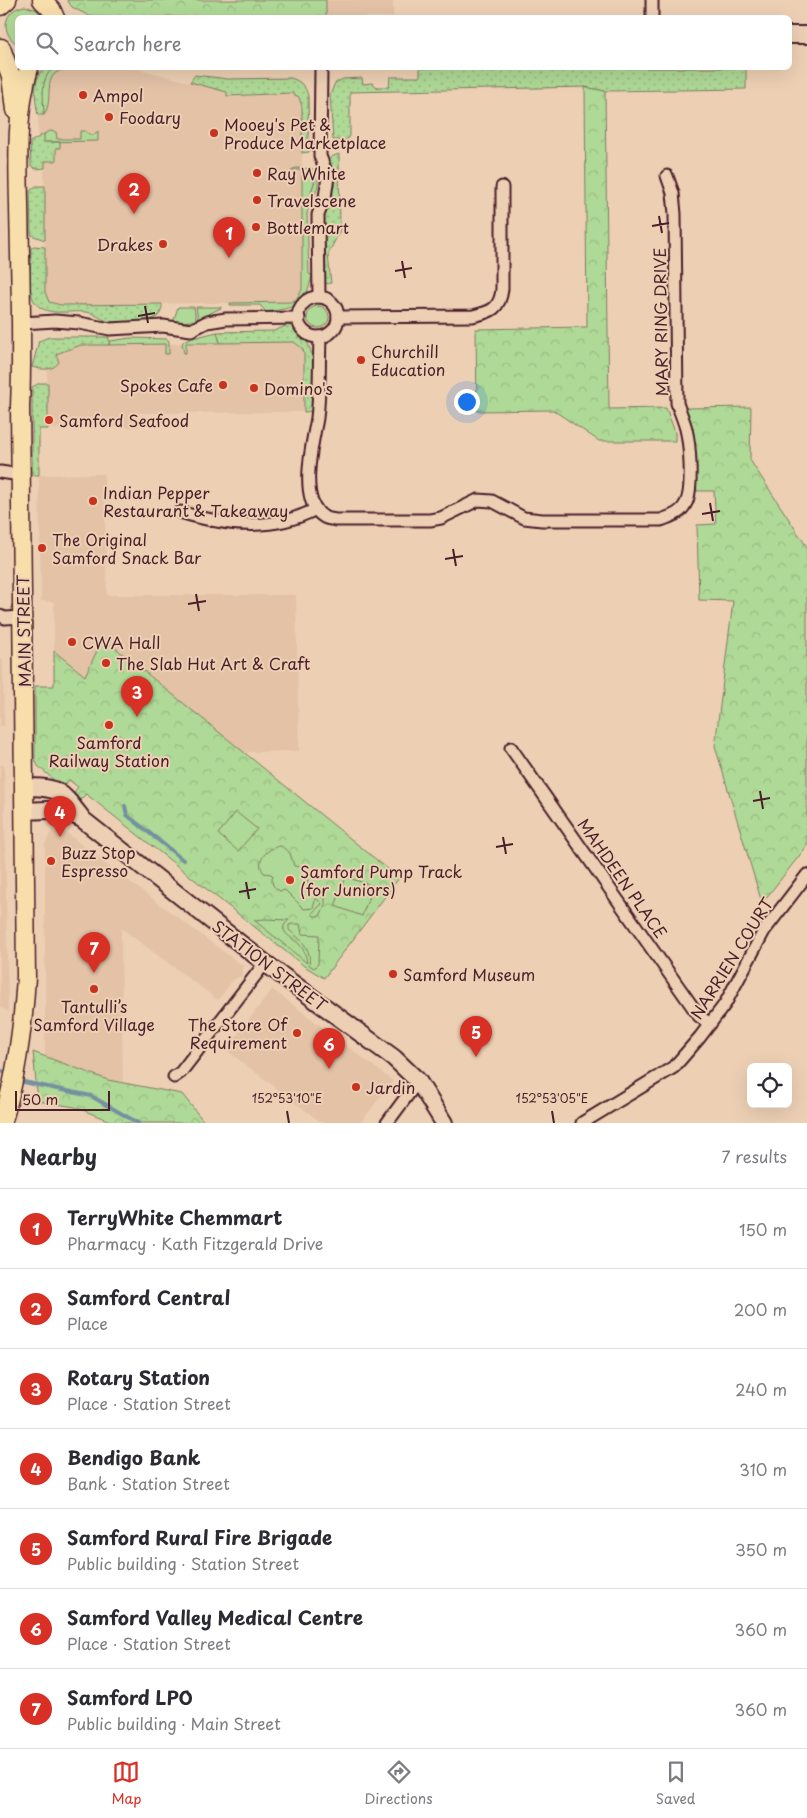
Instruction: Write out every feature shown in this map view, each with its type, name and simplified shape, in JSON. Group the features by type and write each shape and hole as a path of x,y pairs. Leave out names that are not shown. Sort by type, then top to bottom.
{"main road":[{"path":"0,6 6,0"},
{"path":"0,47 15,56"},
{"name":"MAIN STREET","path":"0,47 10,76 19,136 26,977 19,1050 11,1096 2,1123"},
{"name":"MAIN STREET","path":"19,136 28,70"}],"street":[{"path":"652,0 652,15"},
{"path":"792,35 807,35"},
{"path":"319,297 318,215 325,197 328,178 320,156 321,70"},
{"name":"MARY RING DRIVE","path":"316,509 324,517 335,520 430,520 441,518 478,500 492,501 524,518 542,520 661,520 676,515 686,504 690,491 689,442 678,403 675,214 667,176"},
{"path":"338,317 473,316 487,313 496,308 501,298 502,289 502,187"},
{"path":"319,297 325,298 334,305 338,317 331,332 320,337 307,334 300,324 299,318 302,306 312,298 319,297"},
{"path":"22,323 55,321 110,329 163,326 191,330 207,322 226,318 299,318"},
{"path":"180,512 218,522 249,524 278,523 303,516 316,509 311,500 310,449 317,417 320,337"},
{"path":"0,472 21,475"},
{"path":"0,616 5,618 23,617"},
{"name":"MAHDEEN PLACE","path":"511,748 699,1016 710,1024"},
{"name":"STATION STREET","path":"25,788 53,790 64,795 82,819"},
{"name":"STATION STREET","path":"25,810 59,809 82,819 265,963 394,1058 418,1081 444,1123"},
{"name":"NARRIEN COURT","path":"582,1123 674,1066 725,1004 764,931 807,875"},
{"path":"174,1077 187,1064 265,963"},
{"path":"387,1123 418,1081"}],"shaded area":[{"path":"326,0 393,0 393,15 326,15"},
{"path":"53,70 143,70 227,92 227,96 291,93 299,97 302,107 302,290 296,299 291,302 61,305 48,302 45,292 44,134 38,138 38,115 42,116 44,86"},
{"path":"295,342 304,352 304,412 139,413 140,427 48,429 47,356 58,344"},
{"path":"104,474 107,595 296,595 299,751 243,752 103,638 86,677 54,651 54,602 41,601 39,475"},
{"path":"0,659 3,659 4,726 0,726"},
{"path":"0,765 4,765 8,1012 0,1007"},
{"path":"52,830 67,833 243,966 242,975 233,980 218,1000 121,928 123,1091 45,1080 45,844"},
{"path":"272,989 393,1081 360,1123 322,1123 226,1050"}],"green space":[{"path":"67,0 326,0 326,15 87,15 72,7"},
{"path":"25,6 37,10 41,15 15,15 15,42 8,34 6,22 8,16 18,8"},
{"path":"42,70 52,70 45,80 44,115 38,115 35,97 37,79"},
{"path":"52,70 62,70 57,72 50,82 47,109 44,115 44,83"},
{"path":"420,70 746,70 746,89 605,91 585,87 350,92 350,136 347,140 333,140 330,95 335,83 343,79 362,78 363,84 372,83 377,87 389,87 390,77 420,77"},
{"path":"195,75 228,79 291,78 300,82 306,89 308,96 309,152 302,153 302,107 299,97 291,93 227,96 227,92 190,82"},
{"path":"585,87 605,91 609,409 666,408 675,432 675,441 599,441 553,410 477,411 476,329 587,327"},
{"path":"50,131 56,132 57,139 80,139 80,131 85,131 92,136 98,131 98,141 44,142 44,134"},
{"path":"44,134 45,142 60,142 60,148 56,148 56,161 45,161 45,168 36,169 31,166 30,142"},
{"path":"339,154 340,230 328,255 331,283 325,284 323,222 335,184 330,160 331,157"},
{"path":"296,168 313,169 320,173 316,176 318,185 312,200 311,192 315,180 313,176 302,173 302,170 291,170"},
{"path":"302,173 310,174 315,180 311,192 312,200 307,213 309,274 312,275 306,293 298,304 276,311 266,312 260,305 230,305 230,303 291,302 296,299 302,290"},
{"path":"36,186 45,186 45,240 31,235 30,191"},
{"path":"34,246 45,247 45,292 49,302 61,305 162,304 160,314 149,320 119,323 107,321 88,312 44,310 34,301 31,290 31,248"},
{"path":"318,306 326,309 329,317 326,325 318,328 310,325 307,317 310,309"},
{"path":"178,307 194,307 196,320 177,323 174,319"},
{"path":"196,307 221,307 221,308 198,319"},
{"path":"288,325 299,331 306,340 310,350 314,374 314,411 304,412 304,353 302,348 294,342 220,343 217,332 274,331"},
{"path":"217,332 220,343 186,343 186,353 184,353 182,343 185,340"},
{"path":"49,337 109,337 109,345 81,345 56,354 59,362 54,367 43,369 32,367 39,341"},
{"path":"130,338 167,339 169,341 169,354 165,354 165,344 109,345 110,341"},
{"path":"40,383 48,383 48,429 39,429 39,475 32,475 32,387"},
{"path":"751,407 750,460 807,547 807,846 762,903 715,746 733,601 699,600 697,525 716,524 714,491 696,491 693,429 684,408"},
{"path":"103,638 399,878 324,978 304,966 86,794 79,801 72,795 78,787 69,780 63,788 38,766 35,759 35,686 54,686 54,651 85,676"},
{"path":"236,812 257,829 238,851 218,834"},
{"name":"Samford Pump Track (for Juniors)","path":"281,846 290,853 294,866 303,870 307,876 309,886 313,887 325,898 325,905 320,916 314,916 312,913 322,904 316,898 313,908 304,909 285,890 280,891 276,888 272,883 273,876 264,873 261,868 264,855 271,849"},
{"path":"346,877 373,886 362,916 335,906"},
{"path":"254,920 289,920 285,924 284,931 301,946 307,963"},
{"path":"300,924 302,934 319,935 318,964 314,968 309,965 309,954 305,945 289,930 289,925"},
{"path":"33,1052 108,1080 182,1094 205,1123 115,1123 75,1107 38,1101"}],"waterway":[{"path":"125,806 127,815 183,860"},
{"path":"0,1070 9,1075"},
{"path":"19,1081 91,1096 138,1123"}],"place":[{"name":"Ampol","path":"83,95"},
{"name":"Foodary","path":"109,117"},
{"name":"Mooey's Pet & Produce Marketplace","path":"214,133"},
{"name":"Ray White","path":"257,173"},
{"name":"Travelscene","path":"257,200"},
{"name":"Samford Central","path":"134,214"},
{"name":"Bottlemart","path":"256,227"},
{"name":"Drakes","path":"163,244"},
{"name":"TerryWhite Chemmart","path":"229,258"},
{"name":"Churchill Education","path":"361,360"},
{"name":"Spokes Cafe","path":"223,385"},
{"name":"Domino's","path":"254,388"},
{"name":"Samford Seafood","path":"49,420"},
{"name":"Indian Pepper Restaurant & Takeaway","path":"93,501"},
{"name":"The Original Samford Snack Bar","path":"42,548"},
{"name":"CWA Hall","path":"72,642"},
{"name":"The Slab Hut Art & Craft","path":"106,663"},
{"name":"Rotary Station","path":"137,717"},
{"name":"Samford Railway Station","path":"109,725"},
{"name":"Bendigo Bank","path":"60,837"},
{"name":"Buzz Stop Espresso","path":"51,861"},
{"name":"Samford Pump Track (for Juniors)","path":"290,880"},
{"name":"Samford LPO","path":"94,973"},
{"name":"Samford Museum","path":"393,974"},
{"name":"Tantulli’s Samford Village","path":"94,989"},
{"name":"The Store Of Requirement","path":"297,1033"},
{"name":"Samford Rural Fire Brigade","path":"476,1057"},
{"name":"Samford Valley Medical Centre","path":"329,1069"},
{"name":"Jardin","path":"356,1087"}]}
